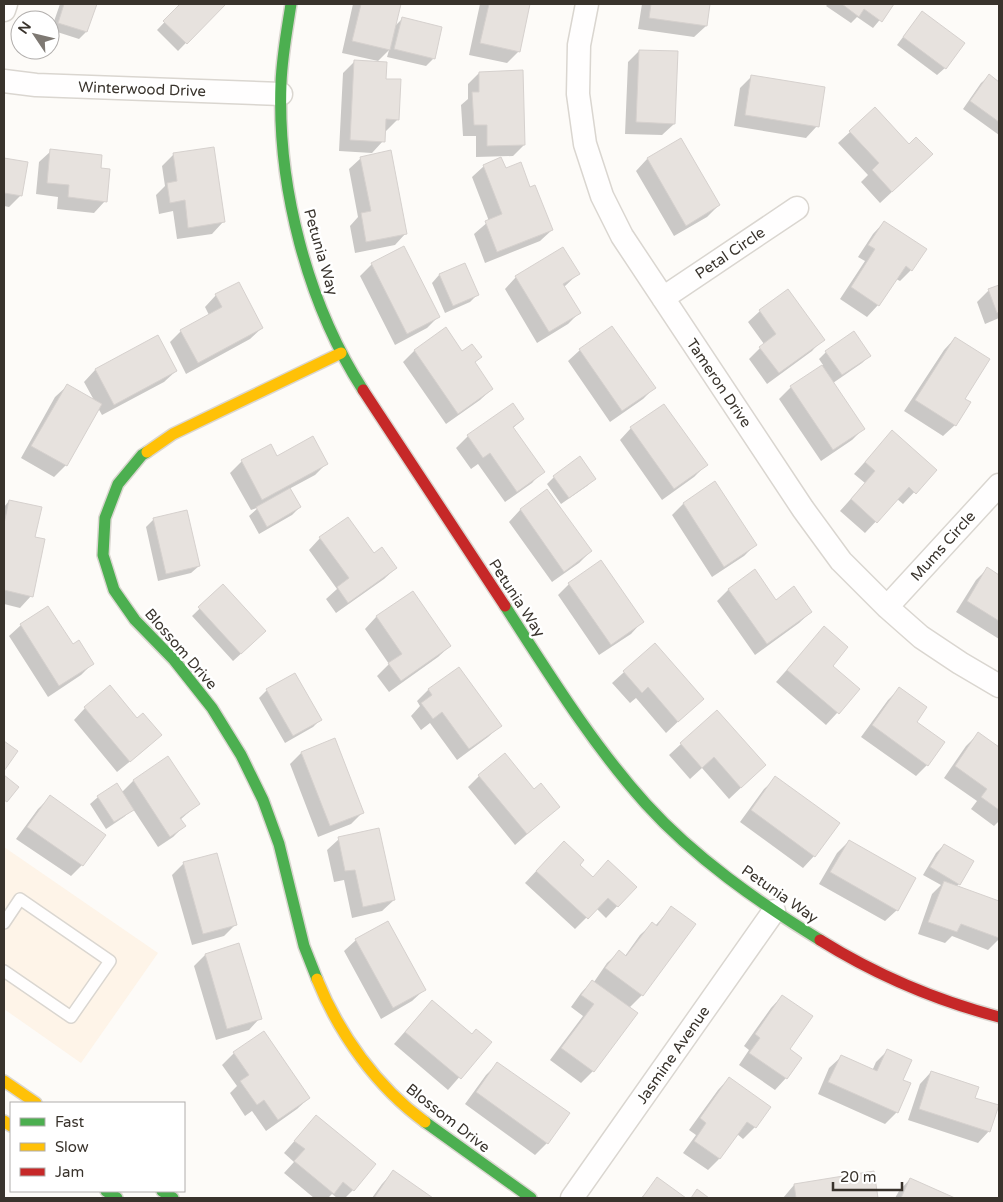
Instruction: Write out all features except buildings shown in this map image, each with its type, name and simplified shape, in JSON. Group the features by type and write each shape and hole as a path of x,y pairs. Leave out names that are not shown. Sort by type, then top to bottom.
{"street":[{"path":"4,10 6,4"},
{"name":"Petunia Way","path":"291,4 281,94 285,155 293,208 304,259 321,307 341,352 361,387 601,750 635,792 674,832 774,911 872,972 926,995 999,1017"},
{"name":"Tameron Drive","path":"587,4 579,45 578,84 585,144 602,196 622,236 803,510 841,561 887,608 921,636 960,663 999,686"},
{"name":"Winterwood Drive","path":"4,81 36,85 281,94"},
{"name":"Petal Circle","path":"663,298 797,208"},
{"name":"Blossom Drive","path":"341,352 173,434 142,455 118,484 105,518 103,555 114,590 135,620 174,660 212,708 242,755 263,800 279,844 304,946 322,991 344,1034 377,1078 407,1109 531,1198"},
{"name":"Mums Circle","path":"887,608 999,485"},
{"name":"Jasmine Avenue","path":"572,1198 774,911"},
{"path":"4,1081 35,1102"}],"lane":[{"path":"4,923 20,899 110,961 71,1017 4,971"}],"shaded area":[{"path":"4,847 158,953 81,1063 4,1009"}],"traffic: fast":[{"path":"291,4 281,83 284,162 290,202 311,282 343,356 363,390"},
{"path":"147,452 142,455 118,484 105,518 103,555 114,590 135,620 174,660 212,708 241,755 263,800 279,844 304,946 317,979"},
{"path":"505,606 589,733 646,804 706,861 751,895 820,940"},
{"path":"425,1122 531,1198"},
{"path":"108,1192 117,1198"},
{"path":"164,1192 173,1198"}],"traffic: slow":[{"path":"147,452 173,434 341,353"},
{"path":"317,979 336,1020 361,1058 391,1093 425,1122"},
{"path":"4,1081 35,1102"},
{"path":"4,1121 10,1125"}],"traffic: jam":[{"path":"363,390 505,606"},
{"path":"820,940 841,953 906,985 952,1003 999,1017"}]}
